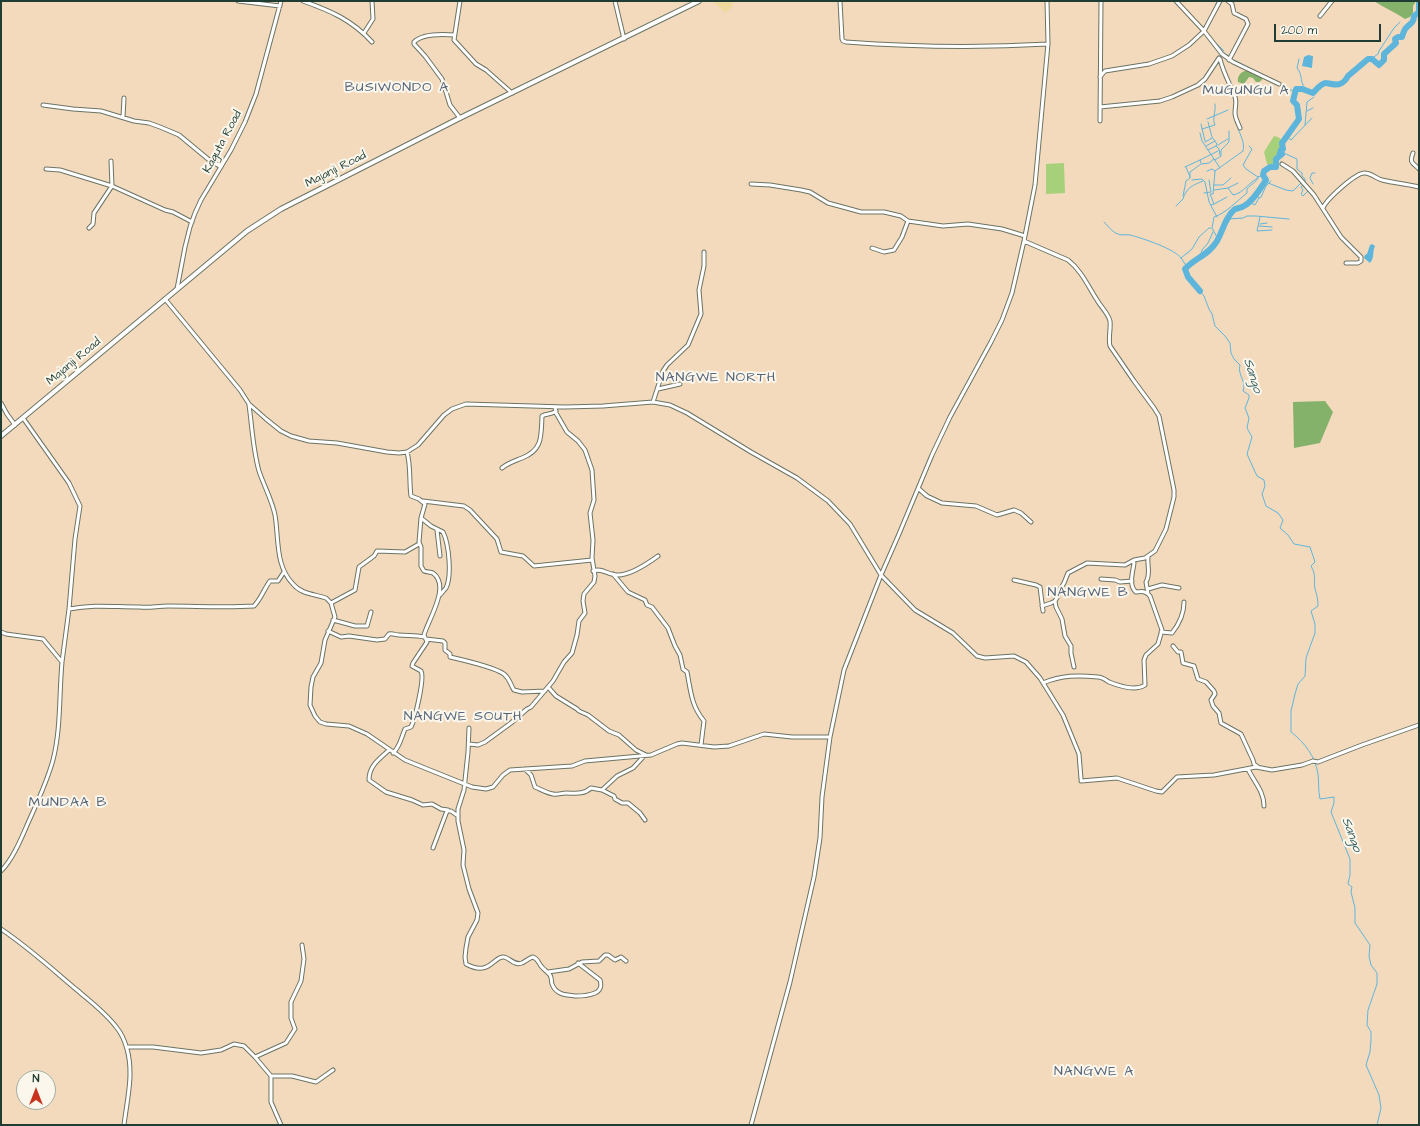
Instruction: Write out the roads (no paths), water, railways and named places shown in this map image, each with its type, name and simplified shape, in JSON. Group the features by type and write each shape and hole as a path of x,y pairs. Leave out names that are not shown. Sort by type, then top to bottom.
{"main road":[{"name":"Majanji Road","path":"1,436 248,231 281,209 460,118 699,1"}],"street":[{"path":"238,1 280,6"},
{"name":"Kaguta Road","path":"177,289 185,247 192,222 202,200 222,167 245,122 256,94 281,1"},
{"path":"303,1 350,22 364,33 372,42"},
{"path":"317,6 319,1"},
{"path":"364,33 373,19 372,1"},
{"path":"460,1 454,40 472,60 512,93"},
{"path":"615,1 624,39"},
{"path":"840,1 842,39 846,42 927,46 998,47 1048,44"},
{"path":"751,1125 790,982 812,884 820,838 822,797 830,737 844,670 880,575 950,417 1002,320 1012,293 1035,185 1048,44 1047,1"},
{"path":"1100,1 1100,121"},
{"path":"1176,1 1229,60 1279,84"},
{"path":"1100,77 1106,71 1149,64 1172,56 1189,45 1204,32 1220,1"},
{"path":"1228,1 1232,4 1234,13 1246,18 1248,24 1229,60"},
{"path":"1320,16 1332,1"},
{"path":"455,35 426,36 418,38 414,44 442,79 450,105 460,118"},
{"path":"1100,107 1160,101 1172,97 1198,85 1205,79 1222,54"},
{"path":"1220,58 1222,70 1228,78 1236,101 1235,114 1240,128"},
{"path":"1100,66 1106,71"},
{"path":"123,118 124,98"},
{"path":"43,105 101,111 123,118 149,123 179,135 208,159 222,167"},
{"path":"1413,153 1411,160 1413,166 1419,169"},
{"path":"89,228 93,224 94,213 112,186 111,161"},
{"path":"1282,164 1293,171 1320,203 1342,237 1361,257 1361,261 1358,263 1346,263"},
{"path":"46,169 60,170 112,186 165,210 173,212 192,222"},
{"path":"1323,208 1325,203 1349,181 1365,173 1382,180 1419,187"},
{"path":"751,184 770,185 810,192 828,203 849,210 861,212 884,212 895,214 908,220 943,226 968,224 1012,231 1025,236"},
{"path":"1320,203 1325,203"},
{"path":"872,248 884,252 894,250 902,237 908,220"},
{"path":"1024,241 1068,260 1074,264 1082,274 1109,319 1110,346 1159,416 1174,490 1174,497 1166,529 1155,551 1148,557 1125,564 1087,563 1068,573 1055,601 1042,606"},
{"path":"653,402 667,365 688,345 701,314 699,290 704,266 704,252"},
{"path":"165,299 230,378 249,404 282,431 300,440 337,443 387,452 407,452 418,445 444,415 459,406 476,403 603,406 653,402 670,405 687,413 754,454 797,478 822,496 850,524 880,575 915,610 952,634 977,656 985,658 1014,656 1022,659 1032,668 1063,715 1079,754 1081,780 1117,778 1162,792 1177,777 1214,775 1262,768"},
{"path":"658,389 680,384"},
{"path":"1,403 15,425"},
{"path":"249,404 259,471 274,513 278,549 284,572 292,584 299,590 326,598 332,603 335,617 328,631 323,646 321,663 313,678 311,688 310,706 312,712 320,722 349,726 367,734 405,760 464,784 477,788 489,789 496,785 503,775 510,770 572,766 585,761 655,754 682,743 714,747 730,746 764,734 792,737 830,737"},
{"path":"469,744 478,745 485,742 531,707 545,691 559,672 564,662 572,653 577,635 578,622 585,614 583,600 584,594 594,582 595,576 592,560 593,540 590,513 594,500 592,470 585,450 578,441 567,432 555,406"},
{"path":"502,468 525,457 536,449 541,436 542,416 553,414 556,411"},
{"path":"1,871 6,866 22,837 47,779 51,766 58,732 62,662 80,506 69,483 23,418"},
{"path":"407,452 409,459 410,496 423,501 464,506 470,510 497,539 501,552 523,556 534,566 592,560"},
{"path":"918,489 931,498 942,503 976,506 997,515 1014,510 1021,513 1031,522"},
{"path":"423,501 425,504 421,518 419,544 422,569 433,574 438,580 440,595"},
{"path":"393,753 399,748 405,729 411,727 415,718 423,679 421,671 412,666 416,657 427,642 424,638 425,631 440,595 446,588 450,570 448,548 443,532 437,530 421,518"},
{"path":"437,530 440,556"},
{"path":"332,603 355,590 358,567 374,556 377,552 405,552 419,544"},
{"path":"593,571 597,569 617,575 643,567 658,556"},
{"path":"1043,683 1065,676 1100,677 1111,683 1131,688 1142,688 1145,685 1144,660 1146,655 1158,644 1162,630 1148,594 1146,582 1148,579 1149,570 1147,562 1148,557"},
{"path":"1133,561 1132,581 1134,590 1136,592 1143,591 1148,594"},
{"path":"69,609 104,605 141,608 166,606 254,606 270,581 278,581 284,572"},
{"path":"613,574 628,592 645,600 647,605 652,608 668,628 680,655 683,669 688,672 690,691 695,709 704,721 701,745"},
{"path":"1101,579 1120,582 1132,581"},
{"path":"1014,580 1040,587 1043,611"},
{"path":"1148,589 1162,585 1179,588"},
{"path":"1055,601 1062,618 1065,636 1071,646 1074,667"},
{"path":"1161,632 1172,633 1176,628 1183,614 1184,602"},
{"path":"333,620 355,626 367,626 371,612"},
{"path":"328,631 341,637 349,636 377,640 386,639 389,634 393,633 399,635 415,635 443,641 445,643 444,650 450,654 450,657 503,674 510,680 514,690 522,692 545,691"},
{"path":"1,632 43,639 62,662"},
{"path":"1173,646 1178,652 1181,652 1183,663 1194,666 1198,679 1206,682 1214,691 1215,694 1212,697 1212,703 1222,723 1241,734 1256,767 1272,770 1302,765 1313,761 1318,762 1419,725"},
{"path":"548,687 556,696 588,715 609,732 619,735 636,750 646,755"},
{"path":"469,728 469,744 464,790 458,809 458,816 464,850 463,865 469,889 478,913 466,948 466,964 483,969 504,957 517,964 533,957 536,958 542,968 548,972 555,989 564,996 588,996 597,992 600,989 600,980 578,963"},
{"path":"389,750 371,767 369,780 386,792 412,800 423,806 432,804 441,809 448,810 458,816"},
{"path":"602,790 617,776 633,768 646,755"},
{"path":"1247,769 1251,768 1254,764"},
{"path":"525,769 535,787 551,794 572,794 585,792 591,788 602,790 614,796 615,799 622,803 628,804 640,813 645,820"},
{"path":"1247,769 1260,790 1264,800 1264,806"},
{"path":"433,848 448,810"},
{"path":"1,929 56,972 117,1027 127,1047 130,1060 130,1079 124,1125"},
{"path":"255,1057 286,1043 295,1029 292,1018 291,1002 301,981 304,959 302,945"},
{"path":"548,972 568,969 578,963 599,961 605,955 608,955 614,960 621,957 626,961"},
{"path":"127,1047 153,1047 201,1053 221,1050 234,1044 244,1046 271,1076 272,1102 281,1125"},
{"path":"271,1076 292,1076 316,1082 333,1070"}],"water":[{"path":"1308,55 1313,56 1312,68 1302,66 1304,57"},
{"path":"1372,244 1375,246 1370,263 1364,258 1370,245"}],"waterway":[{"path":"1215,7 1217,1"},
{"name":"Sango","path":"1419,3 1419,11"},
{"path":"1206,24 1214,9"},
{"name":"Sango","path":"1200,291 1188,277 1185,269 1214,246 1226,220 1232,212 1235,209 1247,204 1266,180 1263,175 1264,171 1270,167 1276,167 1276,159 1282,154 1280,153 1283,149 1282,143 1299,119 1297,105 1293,101 1296,89 1302,89 1313,93 1324,83 1339,84 1368,59 1372,59 1379,65 1384,60 1384,54 1396,43 1395,39 1402,37 1405,29 1413,21 1414,16 1419,12"},
{"path":"1371,59 1378,54 1394,28 1400,22"},
{"path":"1213,40 1224,51"},
{"path":"1226,54 1230,57"},
{"path":"1299,59 1297,68 1303,85 1308,91"},
{"path":"1234,60 1255,71"},
{"path":"1281,85 1295,92"},
{"path":"1305,125 1307,102 1314,97"},
{"path":"1202,129 1215,125 1215,104"},
{"path":"1307,111 1313,108"},
{"path":"1207,119 1228,110"},
{"path":"1287,137 1291,140 1312,118"},
{"path":"1208,122 1212,137 1217,144 1216,146"},
{"path":"1201,124 1205,141"},
{"path":"1211,205 1214,204 1210,194 1213,194 1215,171 1243,151 1243,143 1238,129"},
{"path":"1215,160 1221,156 1221,150 1229,142 1229,131"},
{"path":"1200,133 1202,141 1220,168"},
{"path":"1205,142 1212,138"},
{"path":"1218,145 1228,139"},
{"path":"1206,146 1215,141"},
{"path":"1208,150 1216,146 1219,149 1220,155"},
{"path":"1249,146 1252,149 1243,165 1246,169 1258,177"},
{"path":"1200,160 1218,151"},
{"path":"1282,154 1286,154 1297,159 1297,169 1302,173 1305,183 1309,187"},
{"path":"1183,196 1186,181 1190,178 1190,172 1201,164 1209,163 1214,159"},
{"path":"1185,167 1200,160 1201,163"},
{"path":"1186,167 1190,177"},
{"path":"1207,171 1212,169 1215,171"},
{"path":"1313,184 1310,178 1312,173 1315,173"},
{"path":"1218,239 1212,228 1214,217 1223,213 1247,193 1247,189 1256,181 1258,177 1263,175"},
{"path":"1214,185 1223,185 1231,178"},
{"path":"1214,190 1228,188 1233,195 1237,194 1258,178"},
{"path":"1192,180 1202,179 1205,182 1209,202 1217,217"},
{"path":"1204,193 1211,192 1209,180"},
{"path":"1176,206 1183,199 1188,190 1203,181"},
{"path":"1255,195 1260,198 1266,186 1271,181"},
{"path":"1228,188 1238,183"},
{"path":"1268,183 1293,191 1301,183 1308,191 1303,196 1301,194 1303,190 1301,187 1303,185"},
{"path":"1214,204 1227,197"},
{"path":"1249,202 1255,205 1259,198"},
{"path":"1228,219 1243,218 1247,216 1289,219"},
{"path":"1260,217 1257,231 1272,230"},
{"path":"1104,222 1116,233 1121,235 1130,235 1158,244 1172,251 1181,258"},
{"path":"1260,224 1267,223"},
{"path":"1259,226 1272,227"},
{"path":"1187,267 1181,258 1192,249 1199,237 1211,228"},
{"path":"1200,258 1202,250 1208,243 1213,232"},
{"name":"Sango","path":"1200,291 1204,296 1212,314 1215,326 1230,343 1231,353 1240,365 1239,369 1244,384 1243,391 1249,395 1245,408 1249,418 1247,428 1252,437 1247,454 1257,476 1264,480 1265,486 1262,494 1266,506 1278,513 1283,520 1280,528 1288,535 1294,544 1310,547 1315,562 1311,566 1314,575 1314,586 1318,604 1318,606 1311,611 1315,624 1315,633 1306,658 1305,676 1298,684 1295,694 1291,711 1291,732 1309,750 1317,767 1320,799 1334,797 1331,812 1350,859 1350,875 1348,884 1352,887 1351,892 1355,908 1355,923 1370,945 1369,956 1371,965 1377,973 1377,984 1368,1010 1367,1025 1371,1032 1371,1040 1370,1052 1366,1065 1379,1095 1381,1108 1377,1125"}],"district":[{"name":"BUSIWONDO A","path":"397,88"},
{"name":"MUGUNGU A","path":"1246,91"},
{"name":"NANGWE NORTH","path":"716,378"},
{"name":"NANGWE B","path":"1088,593"},
{"name":"NANGWE SOUTH","path":"463,717"},
{"name":"MUNDAA B","path":"68,803"},
{"name":"NANGWE A","path":"1094,1072"}]}
